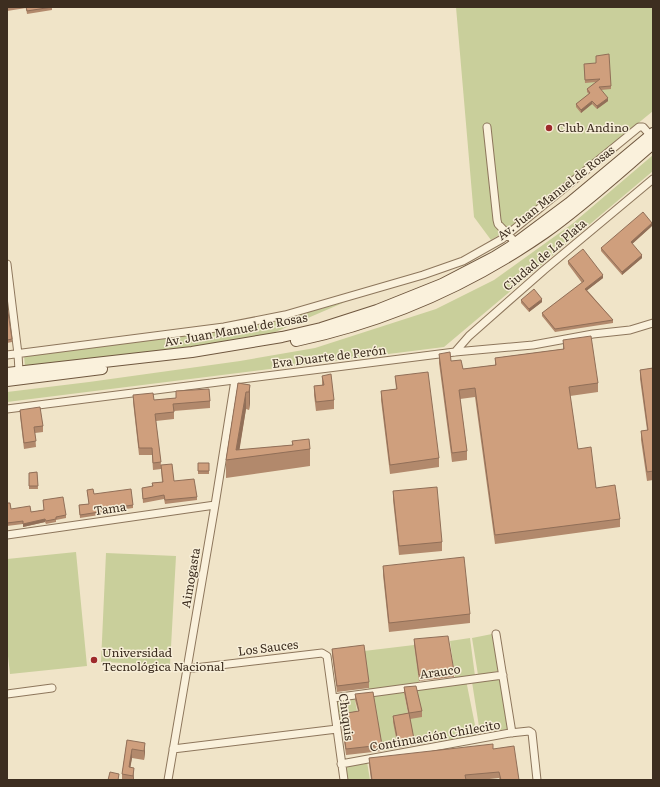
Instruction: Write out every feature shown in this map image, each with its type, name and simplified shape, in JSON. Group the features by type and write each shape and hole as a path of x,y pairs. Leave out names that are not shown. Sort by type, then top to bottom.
{"main road":[{"name":"Av. Juan Manuel de Rosas","path":"7,373 192,352 282,337 321,328 377,310 420,293 494,257 516,243 569,203 652,137"},
{"name":"Av. Juan Manuel de Rosas","path":"7,381 266,347 329,334 360,325 398,311 461,283 499,263 547,232 582,203 652,137"}],"street":[{"path":"487,127 497,220 498,224 516,243"},
{"path":"7,355 224,327 285,315 424,275 463,261 502,239 639,127 643,127 652,137"},
{"name":"Ciudad de La Plata","path":"455,352 469,336 544,270 653,179"},
{"path":"7,264 19,372"},
{"name":"Eva Duarte de Perón","path":"7,409 455,352 532,345 593,334 630,330 653,323"},
{"name":"Aimogasta","path":"168,780 235,380"},
{"name":"Tama","path":"7,535 215,506"},
{"path":"496,634 512,733"},
{"name":"Los Sauces","path":"186,669 322,653 328,656"},
{"name":"Chuquis","path":"328,656 344,780"},
{"name":"Arauco","path":"333,698 503,675"},
{"path":"7,694 52,688"},
{"path":"173,749 337,729"},
{"name":"Continuación Chilecito","path":"341,764 529,731 532,733 537,780"}],"green space":[{"name":"Club Andino","path":"456,7 653,7 653,111 512,227 491,240 474,217"},
{"path":"653,155 653,171 444,347 7,402 7,392 240,361 315,348 436,309 494,280 572,224"},
{"path":"345,302 266,336 205,347 25,367 24,356 231,330 273,322"},
{"path":"76,552 87,666 10,674 7,647 7,559"},
{"path":"106,553 176,556 170,665 101,662"},
{"path":"492,634 498,671 478,675 472,638"},
{"path":"470,638 475,676 455,678 450,641"},
{"path":"414,645 420,686 466,680 477,735 414,745 394,722 398,748 382,751 372,693 385,691 369,693 364,651","holes":["415,687 409,719 403,689"]},
{"path":"500,678 508,729 480,733 472,682"},
{"path":"354,695 358,717 337,721 333,698"},
{"path":"367,762 370,780 345,780 342,766"}],"building":[{"path":"26,7 52,7 27,11"},
{"path":"609,54 611,86 599,87 608,98 597,106 592,101 581,110 576,104 590,93 587,89 600,79 585,80 584,64 596,63 596,56"},
{"path":"643,212 652,223 631,242 642,255 622,272 601,248"},
{"path":"583,249 603,275 585,289 613,320 555,329 542,313 584,281 568,261"},
{"path":"534,289 542,299 529,309 521,300"},
{"path":"7,305 12,339 7,340"},
{"path":"591,336 598,383 569,387 578,449 591,447 596,488 615,485 620,519 495,535 475,388 459,390 467,451 452,453 439,354 450,352 451,361 461,360 463,369 496,365 495,358 564,349 563,340"},
{"path":"653,368 653,471 647,472 641,431 648,430 640,370"},
{"path":"428,372 439,458 390,465 381,391 397,389 395,376"},
{"path":"331,374 334,400 316,402 314,386 324,385 322,376"},
{"path":"238,383 250,385 249,392 246,392 236,450 293,445 292,441 309,439 310,449 226,460"},
{"path":"209,389 210,401 173,404 174,412 155,414 161,462 153,463 152,448 139,448 133,395 153,393 154,400 176,398 176,391"},
{"path":"40,407 43,426 34,427 36,441 24,443 20,410"},
{"path":"198,463 209,463 209,471 198,471"},
{"path":"172,464 174,481 194,479 197,497 165,500 164,495 143,499 142,488 153,486 152,483 163,482 161,465"},
{"path":"37,472 38,486 29,486 29,473"},
{"path":"437,487 442,542 399,546 393,491"},
{"path":"93,489 94,494 131,489 133,505 80,515 79,505 89,504 87,490"},
{"path":"63,497 66,515 46,521 45,519 23,524 23,521 7,523 7,503 10,503 11,509 30,506 31,512 44,510 43,500"},
{"path":"464,557 470,614 389,623 383,566"},
{"path":"448,636 454,671 419,675 414,639"},
{"path":"364,645 369,682 337,686 332,649"},
{"path":"416,686 422,711 409,713 404,687"},
{"path":"373,692 382,745 346,749 341,714 359,711 355,694"},
{"path":"409,713 414,739 398,742 393,716"},
{"path":"127,740 145,743 144,751 132,749 129,767 134,768 133,776 122,774"},
{"path":"493,744 493,749 514,746 519,780 501,780 499,772 465,775 466,780 372,780 369,758"},
{"path":"110,772 119,774 118,780 108,780"}],"place":[{"name":"Club Andino","path":"549,128"},
{"name":"Universidad Tecnológica Nacional","path":"94,660"}]}
